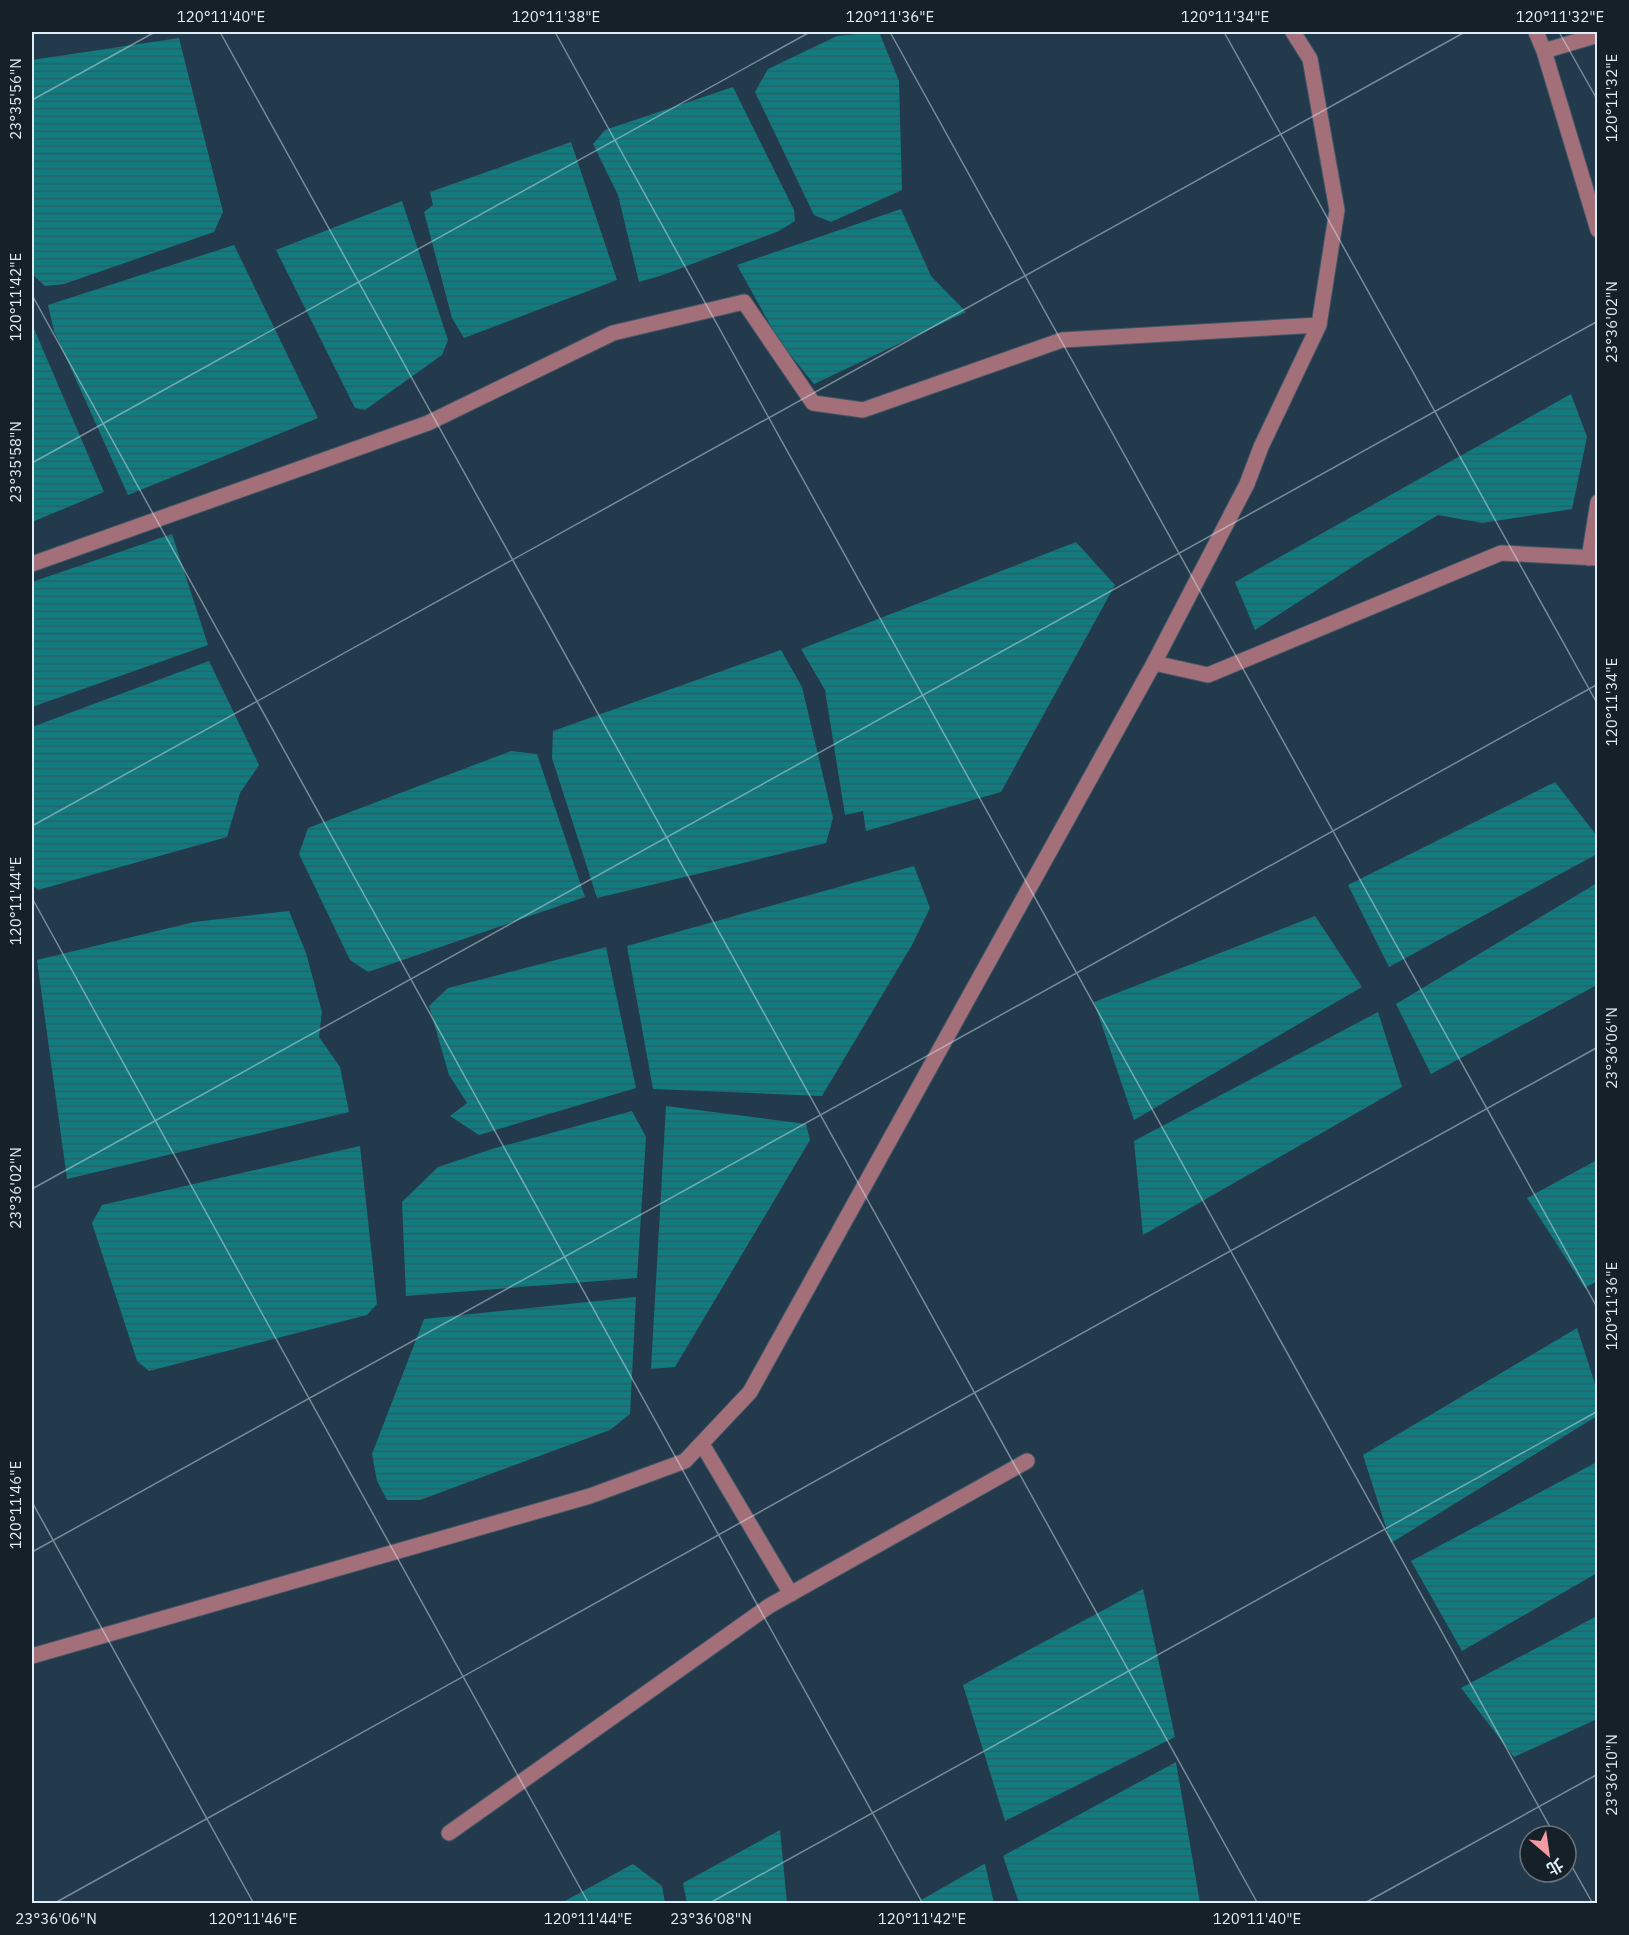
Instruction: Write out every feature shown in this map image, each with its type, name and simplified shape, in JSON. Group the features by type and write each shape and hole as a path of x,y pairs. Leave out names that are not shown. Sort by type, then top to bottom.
{"street":[{"path":"32,1656 590,1496 685,1461 750,1392 1154,663 1247,484 1261,447 1319,326 1337,210 1310,59 1293,32"},
{"path":"1536,32 1544,51 1598,230"},
{"path":"1544,51 1598,35"},
{"path":"32,564 428,423 613,333 744,302 813,403 863,410 1062,340 1319,326"},
{"path":"1154,663 1208,675 1501,553 1593,558 1598,502"},
{"path":"702,1444 791,1594"},
{"path":"449,1833 760,1613 1027,1461"}],"shaded area":[{"path":"879,32 899,81 902,190 831,222 814,215 755,92 768,69 837,36"},
{"path":"179,38 223,212 214,232 64,284 45,286 32,274 32,60"},
{"path":"733,87 794,210 795,221 779,231 639,282 618,195 593,144 605,130"},
{"path":"571,142 617,280 464,338 452,318 424,212 433,205 430,192"},
{"path":"402,201 448,340 442,355 365,410 355,408 276,250"},
{"path":"901,209 931,276 966,312 814,384 779,341 737,265"},
{"path":"234,245 318,418 128,495 54,331 48,305"},
{"path":"32,324 104,492 32,522"},
{"path":"1571,394 1587,437 1572,509 1482,523 1438,515 1255,630 1235,582"},
{"path":"172,534 208,645 32,707 32,582"},
{"path":"1076,542 1115,585 1001,792 866,831 863,811 845,815 825,690 801,649"},
{"path":"781,650 802,687 833,818 826,843 597,898 552,758 553,731"},
{"path":"209,661 259,765 240,793 227,837 38,890 32,885 32,727"},
{"path":"511,751 537,754 585,897 368,972 350,960 299,854 308,828"},
{"path":"1555,782 1597,836 1597,854 1389,967 1348,885"},
{"path":"914,866 930,908 912,945 822,1096 653,1089 627,946"},
{"path":"1597,883 1597,985 1431,1074 1396,1004"},
{"path":"289,911 306,953 322,1012 319,1037 340,1067 349,1112 67,1179 37,960 194,922"},
{"path":"1315,916 1362,987 1134,1120 1094,1002"},
{"path":"606,947 636,1088 479,1135 450,1116 467,1103 449,1075 429,1006 448,988"},
{"path":"1378,1012 1402,1087 1143,1235 1134,1141"},
{"path":"666,1106 806,1124 810,1140 675,1367 651,1369"},
{"path":"632,1111 646,1137 637,1278 406,1296 402,1202 438,1167 492,1149"},
{"path":"360,1146 377,1304 367,1315 149,1371 137,1361 92,1223 102,1205"},
{"path":"1597,1160 1597,1281 1585,1288 1527,1198"},
{"path":"636,1297 630,1414 610,1430 420,1500 387,1500 377,1481 372,1454 424,1319"},
{"path":"1577,1328 1597,1390 1597,1416 1391,1543 1363,1455"},
{"path":"1597,1462 1597,1573 1462,1651 1411,1561"},
{"path":"1143,1589 1175,1737 1005,1821 963,1685"},
{"path":"1597,1616 1597,1719 1514,1757 1461,1688"},
{"path":"1176,1762 1200,1903 1019,1903 1003,1856"},
{"path":"780,1830 787,1903 687,1903 683,1883"},
{"path":"633,1864 662,1886 665,1903 561,1903"},
{"path":"984,1864 994,1903 916,1903"}]}
